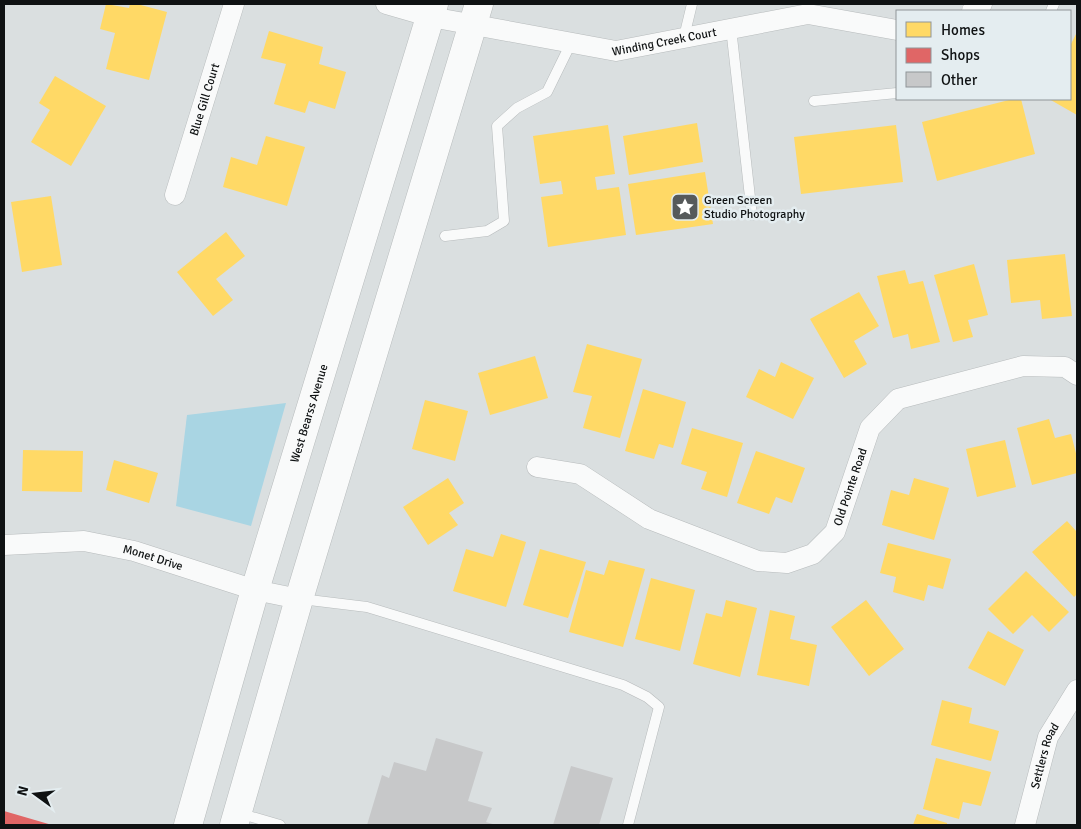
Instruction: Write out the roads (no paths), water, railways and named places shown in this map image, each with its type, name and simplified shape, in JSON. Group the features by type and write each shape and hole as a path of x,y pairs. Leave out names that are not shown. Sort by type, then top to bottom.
{"main road":[{"name":"West Bearss Avenue","path":"188,825 255,590 432,10"},
{"path":"236,819 300,599 476,14"}],"street":[{"name":"Blue Gill Court","path":"176,195 234,4"},
{"name":"Winding Creek Court","path":"386,4 476,14 571,42 616,51 808,14 896,30"},
{"name":"Old Pointe Road","path":"537,467 580,474 649,519 758,561 788,563 813,554 836,532 870,428 898,399 1023,366 1065,367 1077,374"},
{"name":"Monet Drive","path":"4,545 92,543 134,550 255,590 300,599"},
{"name":"Settlers Road","path":"1025,825 1048,737 1077,690"}],"lane":[{"path":"684,37 692,4"},
{"path":"731,28 752,215"},
{"path":"445,236 488,231 504,221 497,126 517,108 547,92 571,42"},
{"path":"814,101 896,93"},
{"path":"300,599 367,606 623,684 647,697 659,707 628,825"},
{"path":"236,819 280,825"}],"water":[{"path":"286,403 251,526 176,506 187,415"}],"place":[{"name":"Green Screen Studio Photography","path":"685,207"}]}
